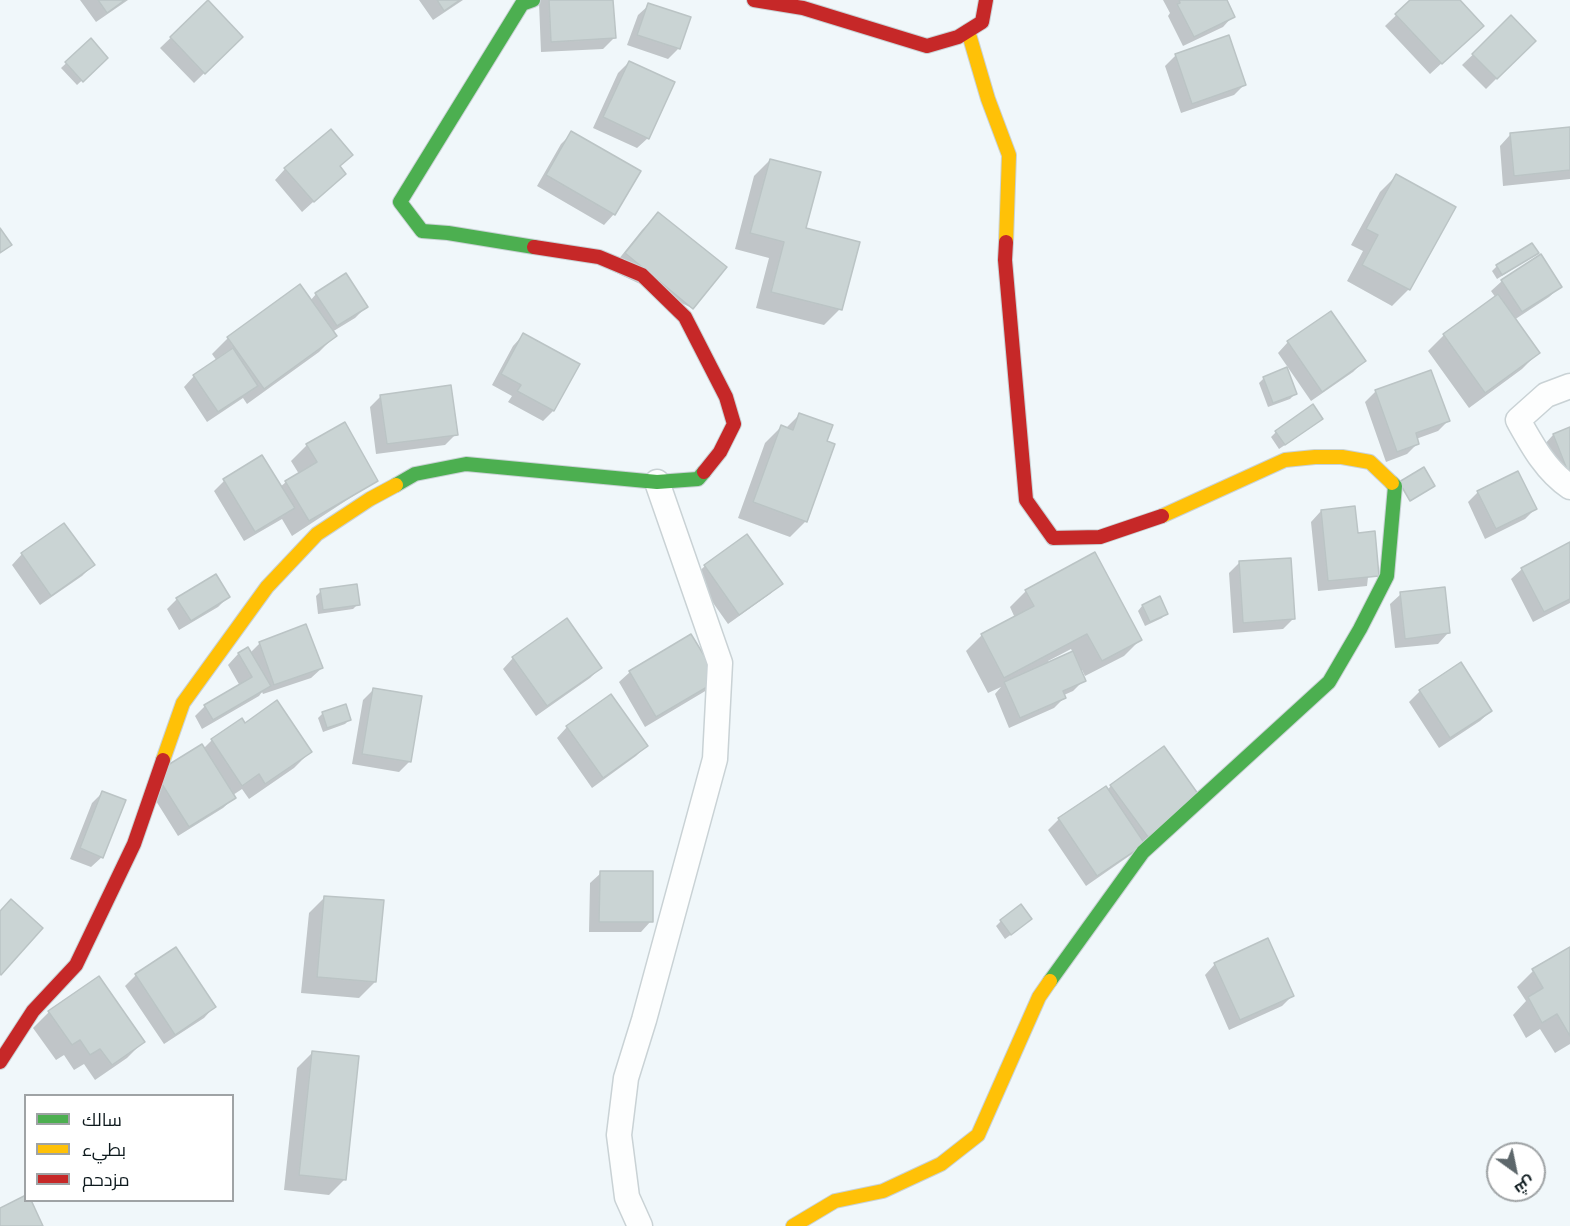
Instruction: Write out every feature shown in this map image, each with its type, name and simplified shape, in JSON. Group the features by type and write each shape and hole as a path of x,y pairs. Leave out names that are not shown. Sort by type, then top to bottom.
{"street":[{"path":"0,1062 33,1011 76,965 134,844 183,703 267,587 317,534 415,474 466,464 657,482 698,478 720,452 734,424 726,397 685,317 642,275 599,257 422,231 400,202 522,4 533,0"},
{"path":"754,0 802,8 927,46 958,37 982,22 986,0"},
{"path":"793,1226 835,1201 883,1191 941,1164 978,1135 1039,997 1143,852 1329,682 1387,576 1395,486 1370,462 1342,457 1285,460 1157,518 1100,537 1053,538 1026,500 1005,260 1009,155 988,99 968,31"},
{"path":"1570,386 1546,395 1518,420 1535,451 1560,480 1570,487"},
{"path":"640,1226 627,1197 619,1135 626,1078 715,759 720,663 657,482"}],"building":[{"path":"98,0 125,0 107,13"},
{"path":"208,0 243,37 205,74 170,37"},
{"path":"437,0 460,0 444,11"},
{"path":"549,0 613,0 616,38 551,42"},
{"path":"1179,0 1227,0 1235,17 1194,37 1177,4 1180,3"},
{"path":"1410,0 1460,0 1484,26 1442,64 1395,14"},
{"path":"648,3 691,17 680,49 637,35"},
{"path":"1511,15 1536,41 1497,79 1472,54"},
{"path":"1229,35 1246,85 1192,104 1175,54"},
{"path":"91,38 108,58 83,82 65,62"},
{"path":"629,61 675,82 649,139 603,117"},
{"path":"1570,127 1570,170 1514,176 1510,133"},
{"path":"331,129 353,155 340,166 346,174 314,202 284,168"},
{"path":"571,131 641,171 615,215 546,175"},
{"path":"770,159 821,172 806,228 860,242 842,310 771,292 784,242 750,233"},
{"path":"1396,174 1456,207 1410,290 1362,265 1378,235 1366,229"},
{"path":"658,212 727,267 693,309 625,253"},
{"path":"0,228 12,245 0,253"},
{"path":"1532,243 1539,253 1502,275 1496,265"},
{"path":"1541,254 1562,287 1522,312 1501,280"},
{"path":"346,273 368,307 337,326 315,293"},
{"path":"300,284 337,336 264,389 227,337"},
{"path":"1498,294 1540,353 1485,393 1443,334"},
{"path":"1331,311 1366,361 1322,392 1287,341"},
{"path":"523,333 580,364 554,411 517,391 521,385 501,374"},
{"path":"233,348 258,386 218,412 193,375"},
{"path":"1287,367 1297,394 1273,403 1263,377"},
{"path":"1431,370 1450,421 1416,433 1419,444 1397,452 1375,390"},
{"path":"451,385 458,435 387,444 380,395"},
{"path":"1313,404 1323,419 1285,445 1275,431"},
{"path":"799,413 833,425 827,441 835,444 807,522 753,502 781,425 793,430"},
{"path":"345,422 378,481 309,521 285,481 317,462 306,444"},
{"path":"1570,427 1570,477 1553,434"},
{"path":"262,455 295,508 255,532 223,479"},
{"path":"1424,467 1435,486 1410,501 1399,482"},
{"path":"1518,471 1537,509 1496,529 1477,491"},
{"path":"1355,506 1358,533 1375,531 1379,576 1328,581 1321,510"},
{"path":"64,523 95,565 51,596 21,553"},
{"path":"747,534 783,584 739,615 704,565"},
{"path":"1570,542 1570,599 1544,612 1521,568"},
{"path":"1095,552 1142,640 1102,661 1087,634 1004,678 981,634 1034,606 1025,590"},
{"path":"1291,558 1295,619 1243,623 1239,561"},
{"path":"216,574 230,597 191,621 176,598"},
{"path":"357,584 360,605 323,610 320,589"},
{"path":"1445,587 1450,633 1405,639 1400,592"},
{"path":"1160,596 1168,614 1150,622 1142,605"},
{"path":"567,618 602,668 547,706 512,657"},
{"path":"306,624 323,668 274,685 259,642"},
{"path":"691,634 719,680 656,717 629,671"},
{"path":"248,647 271,686 213,720 204,705 252,677 238,653"},
{"path":"1073,651 1086,681 1063,691 1066,698 1020,718 1004,682"},
{"path":"1461,662 1492,711 1450,738 1419,690"},
{"path":"373,688 422,696 411,762 362,754"},
{"path":"611,694 648,746 603,778 566,726"},
{"path":"277,700 312,752 265,784 259,774 242,786 211,739 242,718 245,723"},
{"path":"346,704 351,720 327,728 322,712"},
{"path":"202,744 236,798 189,827 155,773"},
{"path":"1164,746 1201,798 1148,837 1110,785"},
{"path":"1106,786 1145,844 1097,876 1058,818"},
{"path":"102,791 126,800 103,858 80,848"},
{"path":"600,871 653,871 653,922 599,922"},
{"path":"324,896 384,900 376,982 317,977"},
{"path":"11,899 43,928 1,975 0,911"},
{"path":"1021,904 1032,919 1011,935 1000,920"},
{"path":"1268,938 1294,996 1240,1020 1214,963"},
{"path":"176,947 216,1007 175,1035 135,974"},
{"path":"1570,947 1570,1036 1557,1014 1542,1023 1528,997 1543,988 1532,969"},
{"path":"99,976 145,1042 112,1065 100,1049 90,1055 80,1040 72,1045 48,1011"},
{"path":"312,1051 359,1056 346,1180 299,1175"},
{"path":"24,1196 24,1202 32,1202 43,1226 0,1226 0,1208"}],"traffic: fast":[{"path":"533,0 522,4 400,202 422,231 534,247"},
{"path":"396,485 415,474 466,464 657,482 698,479 704,472"},
{"path":"1050,981 1143,852 1329,682 1387,576 1395,486 1392,483"}],"traffic: slow":[{"path":"968,31 988,99 1009,155 1006,242"},
{"path":"1162,516 1285,460 1342,457 1370,462 1392,483"},
{"path":"163,760 183,703 267,587 317,534 370,499 396,485"},
{"path":"793,1226 835,1201 883,1191 941,1164 978,1135 1039,997 1050,981"}],"traffic: jam":[{"path":"754,0 803,8 927,46 958,37 982,22 986,0"},
{"path":"1006,242 1005,260 1026,500 1053,538 1100,537 1162,516"},
{"path":"534,247 599,257 642,275 685,317 726,397 734,424 720,452 704,472"},
{"path":"0,1062 33,1011 76,965 134,844 163,760"}]}
